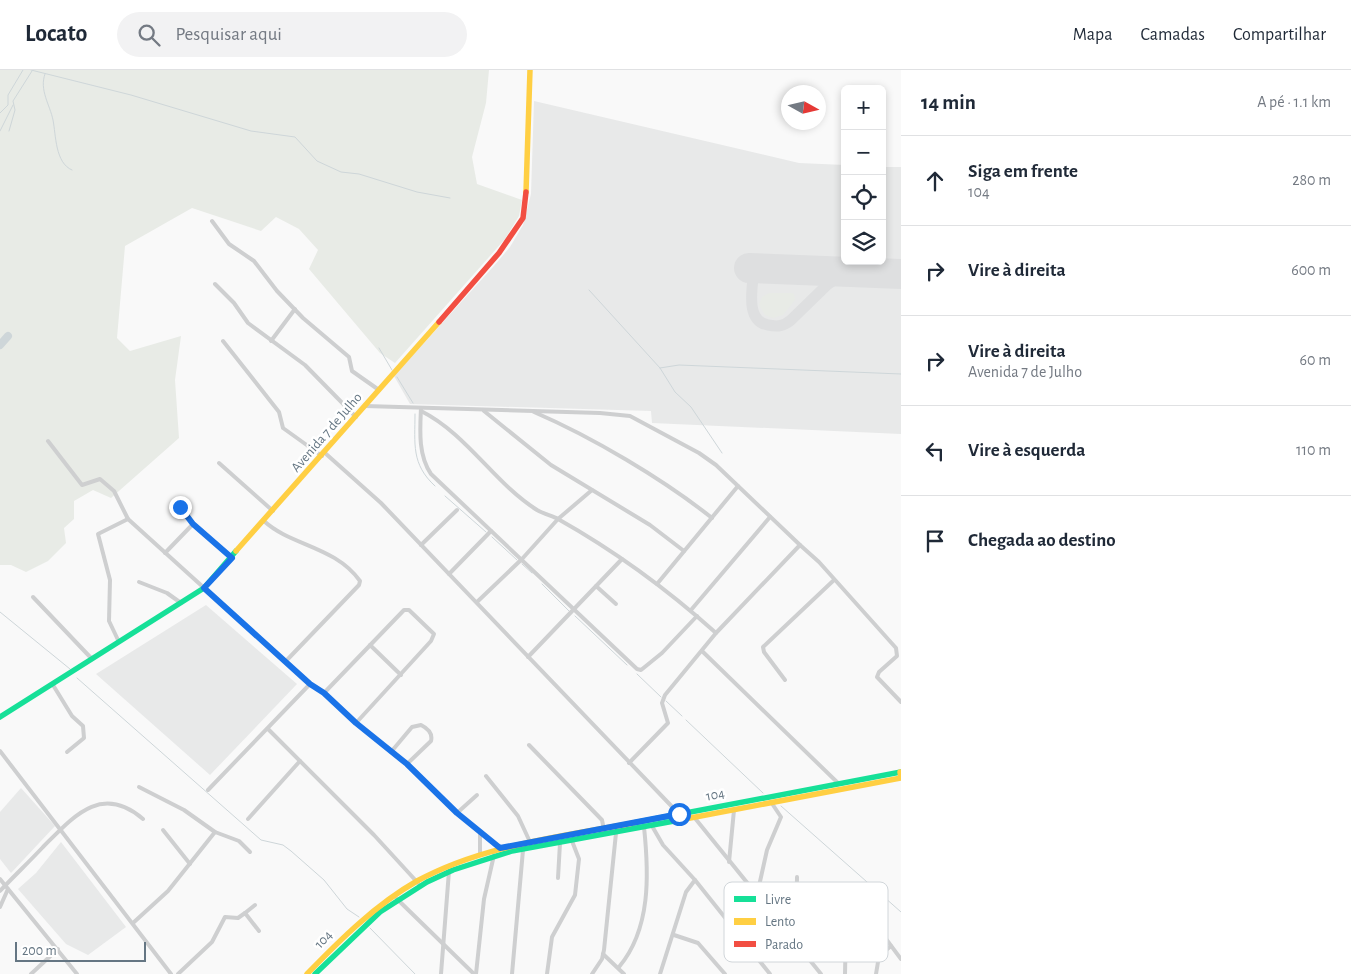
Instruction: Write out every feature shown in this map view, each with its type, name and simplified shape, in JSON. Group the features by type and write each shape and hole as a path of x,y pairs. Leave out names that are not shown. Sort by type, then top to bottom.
{"street":[{"name":"Avenida 7 de Julho","path":"0,717 182,604 204,588 500,253 522,218 526,200 530,70"},
{"path":"212,221 229,244 254,261 295,308 349,357 352,370 379,390"},
{"path":"215,284 234,303 248,323 310,369 356,417"},
{"path":"271,341 295,308"},
{"path":"222,341 279,412 283,428 324,454 382,503 629,763 685,819"},
{"path":"366,406 630,416 699,453 738,486 800,545 896,648 897,656 879,672 877,677 901,702"},
{"path":"421,409 452,433 530,504 622,559 657,584 716,633"},
{"path":"421,409 421,436 426,466 441,484 639,671 662,653 697,616"},
{"path":"484,410 524,442 533,453 650,525 684,551"},
{"path":"532,412 621,458 686,498 712,518"},
{"path":"48,441 82,485 100,478 112,488 128,519 310,684 324,693 356,723 407,764 457,813 480,830 500,851"},
{"path":"219,463 273,511"},
{"path":"657,584 738,486"},
{"path":"477,602 522,559 558,519 592,490"},
{"path":"180,507 193,524 232,558"},
{"path":"421,545 457,510"},
{"path":"690,610 770,517"},
{"path":"119,642 109,621 110,580 98,534 128,519"},
{"path":"264,520 273,528 327,552 360,581 359,586 286,661"},
{"path":"165,553 193,524"},
{"path":"449,574 491,531"},
{"path":"629,763 668,723 662,700 716,633 800,545"},
{"path":"528,656 622,559"},
{"path":"785,680 764,652 763,646 834,580"},
{"path":"139,582 166,594 182,604"},
{"path":"596,586 616,604"},
{"path":"33,597 92,659"},
{"path":"324,693 404,610 409,610 432,629 434,638 356,723"},
{"path":"370,645 402,675"},
{"path":"702,651 839,784"},
{"path":"208,790 310,684"},
{"path":"52,685 72,716 83,726 84,738 67,752"},
{"path":"391,752 412,727 421,725 425,727 431,734 431,741 407,764"},
{"path":"268,729 418,884"},
{"path":"529,744 602,820 604,831"},
{"path":"0,751 172,974"},
{"path":"248,819 300,760"},
{"path":"362,922 418,884 500,851 522,850 572,840 604,831 616,832 694,818 734,810 770,799 901,774"},
{"name":"104","path":"308,974 362,922 394,895 418,884 452,863 480,853 500,851 530,842 604,831 679,814 901,774"},
{"path":"486,776 518,816 530,842"},
{"path":"139,787 184,810 215,832 241,843 250,852"},
{"path":"457,813 477,795"},
{"path":"759,882 767,850 780,817 770,799"},
{"path":"0,891 6,887 60,829 80,812 99,804 107,803 125,808 143,819"},
{"path":"729,862 734,810"},
{"path":"694,818 745,882"},
{"path":"652,826 663,845 695,880 724,916"},
{"path":"618,967 632,948 642,922 646,900 644,827"},
{"path":"163,830 190,864"},
{"path":"480,830 480,853"},
{"path":"133,923 160,900 215,832"},
{"path":"592,974 603,954 616,832"},
{"path":"547,974 552,937 575,895 578,859 572,840"},
{"path":"558,878 560,842"},
{"path":"512,974 522,850"},
{"path":"475,974 484,898 494,855"},
{"path":"441,974 449,871"},
{"path":"796,877 796,882"},
{"path":"0,879 77,974"},
{"path":"660,974 674,935 686,892 695,880"},
{"path":"0,907 6,887"},
{"path":"397,899 475,974"},
{"path":"178,974 212,942 225,917 238,918 256,905"},
{"path":"245,913 259,931"},
{"path":"674,935 698,943 724,974"},
{"path":"888,942 901,959"},
{"path":"315,974 338,946"},
{"path":"888,949 891,946"},
{"path":"31,974 58,949"},
{"path":"603,954 624,974"},
{"path":"760,962 770,974"},
{"path":"811,962 820,974"}],"shaded area":[{"path":"0,70 489,70 486,103 472,157 477,184 522,200 519,216 505,239 395,363 380,353 309,269 318,250 299,229 276,217 261,231 192,208 125,246 117,338 130,351 181,336 175,380 179,438 111,498 93,490 74,501 74,519 64,528 66,543 48,561 26,572 11,565 0,565"},
{"path":"534,101 799,163 841,165 841,265 886,265 886,167 901,167 901,434 652,423 651,411 410,404 394,376 510,247 523,225 531,194"},
{"path":"769,293 791,293 794,294 795,300 783,315 773,318 765,315 759,305 762,297"},
{"path":"206,605 297,684 210,775 96,674"},
{"path":"21,788 55,826 11,873 0,859 0,812"},
{"path":"61,842 126,927 88,955 66,944 18,889 36,873"}],"waterway":[{"path":"0,113 8,105 8,95 23,70"},
{"path":"31,70 131,95 251,131 295,137 317,161 341,172 359,174 417,192 450,198"},
{"path":"9,131 15,110 13,101 32,71"},
{"path":"45,74 43,86 53,120 57,148 62,161 72,170"},
{"path":"0,131 13,105"},
{"path":"589,290 660,368 675,392 691,407 722,453"},
{"path":"0,345 8,336"},
{"path":"379,348 392,370"},
{"path":"660,368 679,365 901,374"},
{"path":"397,377 413,403"},
{"path":"415,414 415,444 418,461 427,478 435,486"},
{"path":"445,496 486,532"},
{"path":"492,537 517,560"},
{"path":"522,564 532,573"},
{"path":"542,584 569,611"},
{"path":"0,612 70,669"},
{"path":"575,616 627,665"},
{"path":"637,674 661,697"},
{"path":"77,678 261,840 283,845 291,851 324,880 347,909 359,917"},
{"path":"666,701 682,716"},
{"path":"686,720 763,793"},
{"path":"781,806 867,882"},
{"path":"888,901 901,912"},
{"path":"370,928 415,974"}],"taxiway":[{"path":"754,268 753,310 760,322 775,326 781,326 788,322 827,285 846,272"}],"runway":[{"path":"749,268 901,274"}],"traffic: fast":[{"path":"0,717 204,588 236,551"},
{"path":"633,823 901,772"},
{"path":"315,974 380,912 427,882 453,870 512,851 685,819"}],"traffic: slow":[{"path":"526,192 530,70"},
{"path":"236,551 439,322"},
{"path":"685,819 901,778 900,772"},
{"path":"307,974 372,912 402,890 442,869 468,859 522,844 633,823"}],"traffic: jam":[{"path":"439,322 499,253 523,218 526,192"}],"route":[{"path":"180,507 193,524 198,526 232,558 204,588 310,684 324,693 356,723 407,764 457,813 500,848 679,814"}]}
